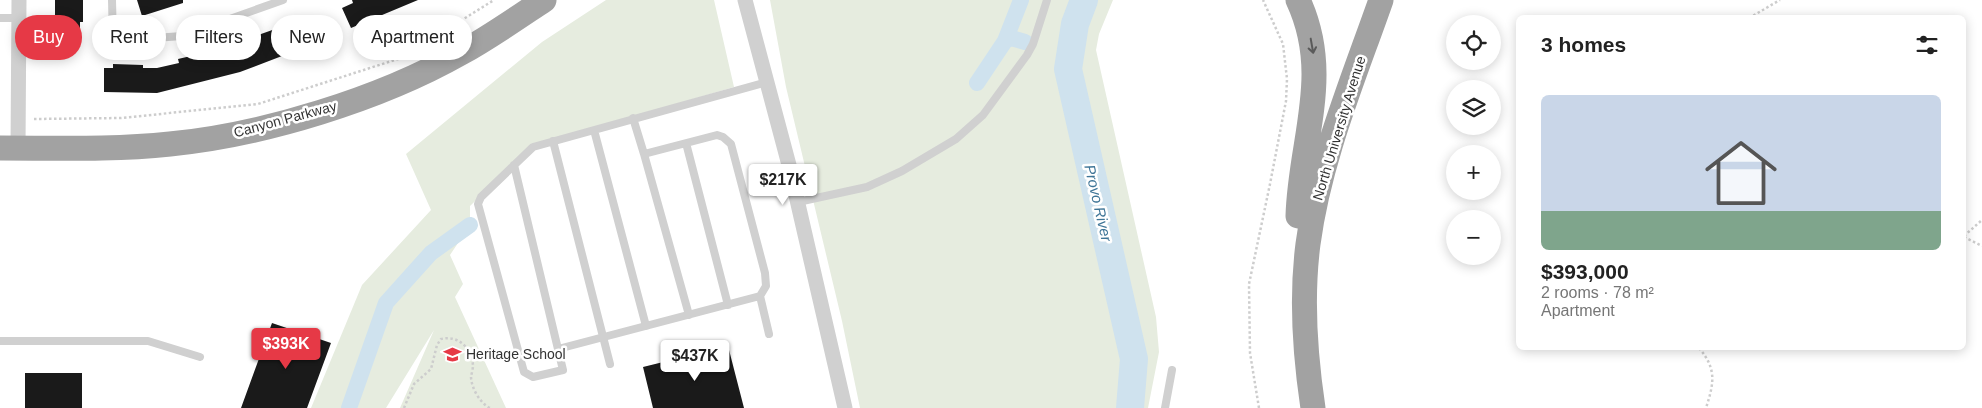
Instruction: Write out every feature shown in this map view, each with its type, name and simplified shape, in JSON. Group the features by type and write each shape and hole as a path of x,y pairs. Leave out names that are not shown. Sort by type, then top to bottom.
{"highway":[{"name":"Canyon Parkway","path":"9,148 98,149 172,144 212,138 301,117 377,92 437,66 489,37 544,0"},
{"path":"1298,0 1312,40 1316,81 1314,107 1298,209 1299,244 1306,277"},
{"name":"North University Avenue","path":"1313,408 1307,356 1306,277 1308,245 1320,185 1381,0"}],"street":[{"path":"19,0 19,15"},
{"path":"745,0 798,202 845,408"},
{"path":"9,148 16,60"}],"lane":[{"path":"112,0 113,41 182,36 283,0"},
{"path":"798,202 868,187 902,171 956,139 983,115 1027,55 1033,44 1046,0"},
{"path":"0,18 15,18"},
{"path":"514,166 563,370 533,377 524,372 478,204 481,197 534,147 767,82"},
{"path":"633,118 689,315"},
{"path":"594,130 646,326"},
{"path":"558,349 760,296 766,286 765,273 730,144 717,135 644,154"},
{"path":"553,141 610,364"},
{"path":"686,143 728,305"},
{"path":"760,296 769,334"},
{"path":"0,341 148,340 200,357"},
{"path":"1165,408 1172,370"}],"path":[{"path":"40,119 121,118 258,104 401,58 494,0"},
{"path":"1259,408 1250,352 1248,309 1250,284 1286,101 1286,62 1283,44 1263,0"},
{"path":"1755,15 1780,0"},
{"path":"1966,234 1982,220"},
{"path":"1966,237 1982,246"},
{"path":"404,408 414,384 431,369 437,345 441,339 450,337 463,344 468,352 473,365 472,385 482,404 490,408"},
{"path":"1701,350 1710,362 1713,378 1713,385 1706,408"}],"shaded area":[{"path":"606,0 714,0 734,87 532,146 470,206 470,225 450,255 463,284 455,297 506,408 400,408 434,330 386,408 311,408 362,285 431,210 406,154 542,42"},
{"path":"770,0 1113,0 1099,34 1096,50 1156,317 1159,352 1148,408 860,408 842,321 786,87"}],"building":[{"path":"55,0 83,0 83,22 82,15 55,15"},
{"path":"137,0 183,0 183,3 142,15"},
{"path":"352,0 418,0 382,15 353,15 353,27 351,28 342,8 353,3"},
{"path":"271,30 271,60 240,72 157,93 104,92 104,68 113,68 113,64 143,65 143,68 157,68 179,63 178,60 261,60 261,34"},
{"path":"272,323 331,343 307,408 241,408"},
{"path":"728,346 744,408 653,408 643,367"},
{"path":"25,373 82,373 82,408 25,408"}],"waterway":[{"path":"977,83 1005,41 1021,0"},
{"name":"Provo River","path":"1084,0 1075,24 1068,69 1134,359 1130,408"},
{"path":"1005,41 1011,38 1025,42"},
{"path":"349,408 386,303 431,253 470,225"}],"place":[{"name":"Heritage School","path":"452,354"}]}
